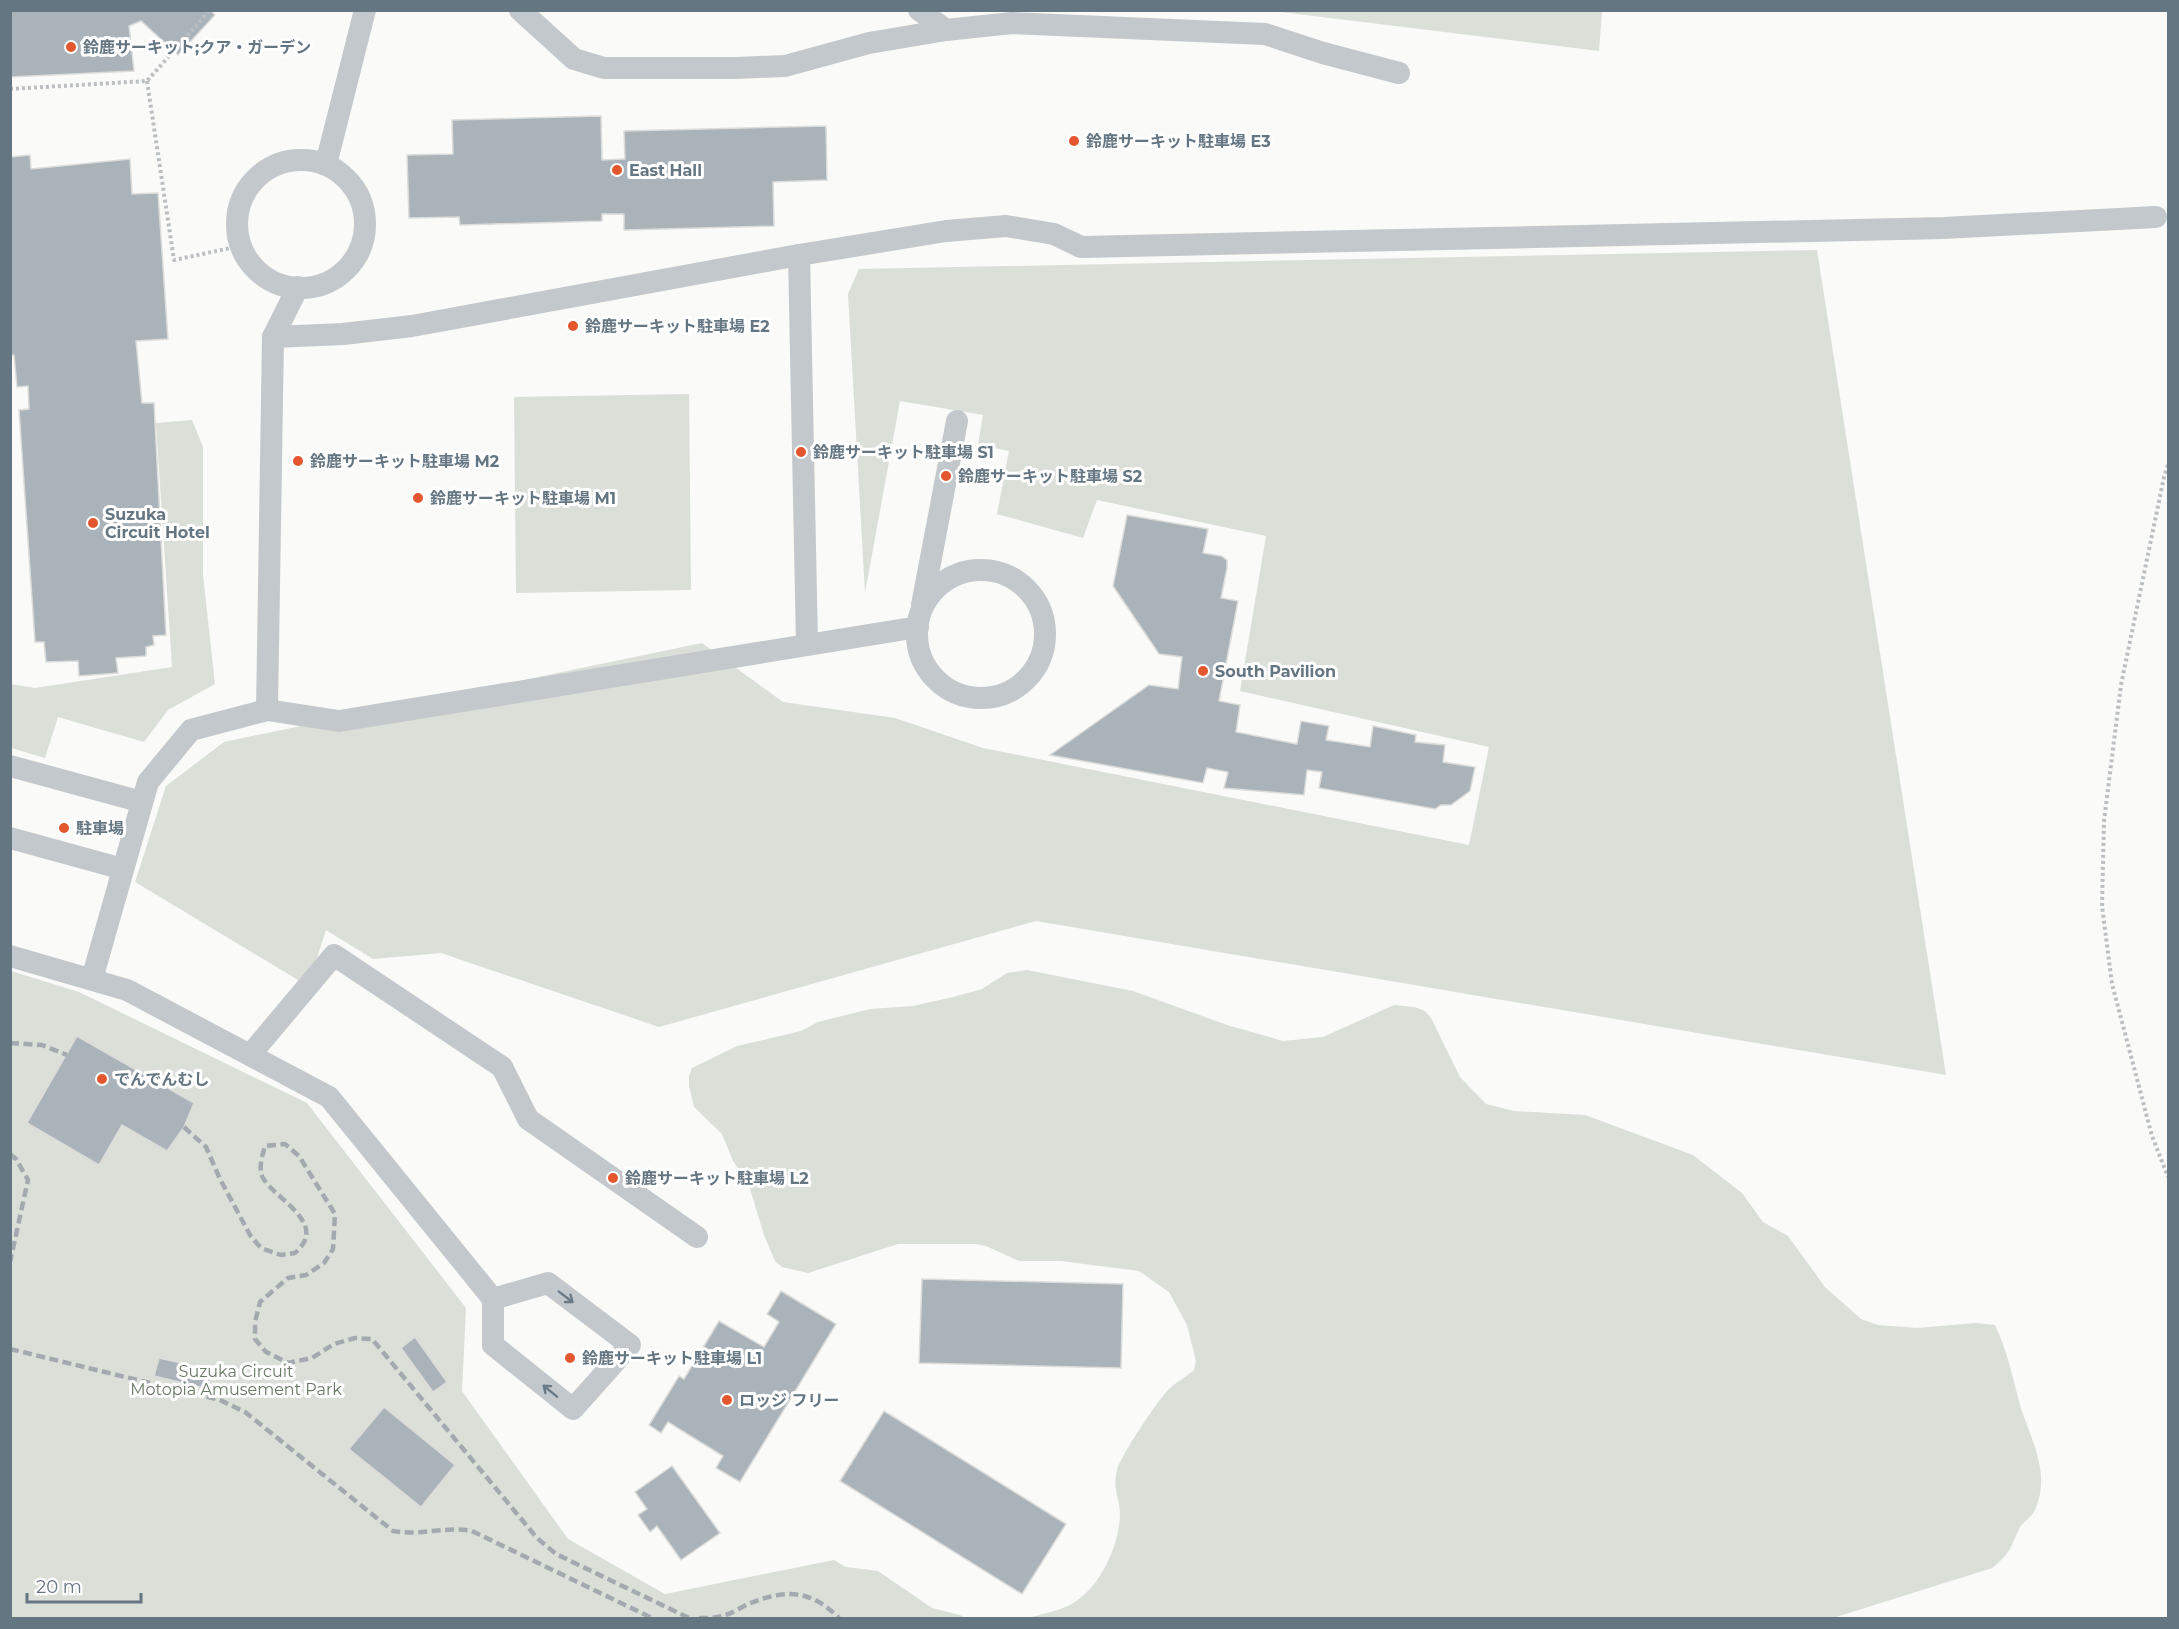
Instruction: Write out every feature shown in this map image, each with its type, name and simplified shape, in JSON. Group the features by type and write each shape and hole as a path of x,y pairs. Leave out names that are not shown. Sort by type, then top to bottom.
{"lane":[{"path":"326,164 364,10"},
{"path":"520,10 574,59 604,68 785,66 869,43 946,30 1012,23 1265,34 1323,53 1399,73"},
{"path":"919,10 946,30"},
{"path":"305,160 326,164 345,177 358,194 364,215 364,237 356,258 342,273 324,283 298,287 265,278 250,263 240,246 236,225 239,205 247,187 263,172 283,162 305,160"},
{"path":"273,337 343,334 412,326 799,255 946,231 1006,226 1054,234 1081,247 1944,228 2156,217"},
{"path":"799,255 807,644"},
{"path":"267,710 273,337 298,287"},
{"path":"919,621 928,598 943,582 963,573 985,570 1007,576 1026,587 1039,605 1045,626 1044,648 1036,668 1022,684 1004,694 985,698 964,697 946,688 931,674 921,657 917,637 919,621 957,421"},
{"path":"92,979 148,782 191,730 267,710 339,721 807,644 919,621"},
{"path":"10,766 142,802"},
{"path":"10,838 123,869"},
{"path":"250,1055 334,955 502,1068 528,1119 698,1237"},
{"path":"10,956 128,990 328,1096 493,1299 493,1346 573,1409 630,1345 548,1283 493,1299"}],"path":[{"path":"10,88 147,81 210,10"},
{"path":"147,81 174,260 240,246"},
{"path":"2169,465 2164,477 2121,685 2104,821 2102,906 2112,984 2152,1136 2169,1177"}],"green space":[{"path":"1273,11 1602,11 1599,51"},
{"path":"1817,250 1946,1075 1036,921 659,1027 441,953 373,959 326,930 308,986 135,882 166,786 224,742 702,643 783,702 895,718 983,748 1469,845 1489,747 1240,691 1266,536 1097,500 1083,538 997,514 1009,451 978,445 983,415 900,401 865,593 848,294 859,269"},
{"path":"689,394 691,590 516,593 514,397"},
{"path":"192,420 203,447 203,575 215,684 168,710 144,742 58,717 45,758 11,748 11,684 35,688 172,667 156,423"},
{"path":"1027,970 1133,991 1227,1025 1283,1041 1323,1037 1394,1005 1414,1007 1425,1011 1431,1018 1460,1077 1486,1104 1514,1111 1585,1115 1693,1155 1742,1193 1763,1222 1788,1236 1825,1287 1861,1319 1878,1325 1917,1328 1976,1323 1995,1325 2007,1356 2041,1471 2039,1497 2035,1510 2020,1527 2007,1553 1992,1568 1833,1618 1028,1618 1074,1603 1088,1591 1102,1572 1113,1550 1119,1526 1120,1509 1115,1483 1120,1463 1163,1396 1194,1370 1196,1361 1187,1325 1169,1292 1139,1271 1061,1261 1019,1261 986,1246 976,1244 898,1244 808,1273 782,1267 775,1261 764,1235 748,1182 733,1161 722,1134 694,1107 689,1086 692,1068 737,1046 801,1031 818,1022 870,1009 913,1006 953,997 982,989 1007,973"},
{"name":"Suzuka Circuit Motopia Amusement Park","path":"11,971 79,992 307,1103 466,1308 462,1391 568,1539 665,1594 834,1560 846,1567 878,1571 932,1608 966,1618 11,1618"}],"building":[{"name":"鈴鹿サーキット;クア・ガーデン","path":"10,10 210,10 215,15 178,55 141,21 129,26 134,71 10,77"},
{"name":"East Hall","path":"601,116 602,160 625,159 624,131 826,126 827,180 773,182 774,226 624,230 624,214 602,214 602,221 460,225 459,217 409,218 407,155 453,154 452,120"},
{"name":"Suzuka Circuit Hotel","path":"30,155 31,169 130,159 132,194 158,193 168,339 136,341 142,403 154,403 166,635 153,636 154,645 146,647 146,656 116,658 118,673 79,676 78,661 46,662 44,642 35,642 19,410 29,409 28,386 17,387 14,355 10,355 10,157"},
{"name":"South Pavilion","path":"1127,515 1208,529 1203,553 1221,556 1227,560 1221,598 1238,601 1219,701 1240,705 1236,732 1297,744 1301,721 1329,726 1326,740 1370,747 1373,726 1416,735 1415,742 1445,745 1443,762 1475,767 1470,791 1451,805 1441,805 1435,809 1319,788 1322,772 1307,770 1304,795 1224,788 1228,772 1207,768 1203,783 1050,755 1149,685 1178,689 1182,657 1159,654 1113,586"},
{"name":"でんでんむし","path":"77,1036 194,1103 184,1127 167,1151 122,1125 99,1165 27,1123"},
{"path":"922,1279 1123,1284 1121,1368 919,1363"},
{"name":"ロッジ フリー","path":"781,1291 836,1324 740,1482 716,1468 723,1456 668,1422 661,1433 649,1425 679,1376 684,1379 719,1321 764,1347 779,1322 767,1314"},
{"path":"415,1337 447,1382 433,1392 401,1348"},
{"path":"159,1358 212,1370 208,1389 154,1376"},
{"path":"384,1407 455,1465 421,1507 349,1449"},
{"path":"884,1411 1066,1524 1022,1594 840,1481"},
{"path":"672,1466 720,1533 681,1560 657,1526 650,1532 638,1515 647,1509 635,1492"}],"railway":[{"path":"10,1043 42,1045 67,1055"},
{"path":"184,1127 206,1147 250,1235 261,1248 281,1255 295,1253 303,1243 306,1233 299,1216 263,1178 261,1167 265,1146 285,1144 299,1156 335,1214 333,1249 324,1263 306,1275 288,1278 260,1302 255,1322 255,1339 266,1352 288,1363 312,1358 334,1344 355,1338 372,1339 537,1538 556,1554 689,1618"},
{"path":"10,1154 16,1159 28,1180 10,1262"},
{"path":"10,1349 220,1400 245,1412 393,1531 472,1531 652,1618"},
{"path":"699,1618 722,1616 762,1599 786,1594 797,1594 818,1601 839,1618"}],"place":[{"name":"鈴鹿サーキット;クア・ガーデン","path":"71,47"},
{"name":"鈴鹿サーキット駐車場 E3","path":"1074,141"},
{"name":"East Hall","path":"617,170"},
{"name":"鈴鹿サーキット駐車場 E2","path":"573,326"},
{"name":"鈴鹿サーキット駐車場 S1","path":"801,452"},
{"name":"鈴鹿サーキット駐車場 M2","path":"298,461"},
{"name":"鈴鹿サーキット駐車場 S2","path":"946,476"},
{"name":"鈴鹿サーキット駐車場 M1","path":"418,498"},
{"name":"Suzuka Circuit Hotel","path":"93,523"},
{"name":"South Pavilion","path":"1203,671"},
{"name":"駐車場","path":"64,828"},
{"name":"でんでんむし","path":"102,1079"},
{"name":"鈴鹿サーキット駐車場 L2","path":"613,1178"},
{"name":"鈴鹿サーキット駐車場 L1","path":"570,1358"},
{"name":"ロッジ フリー","path":"727,1400"}]}
